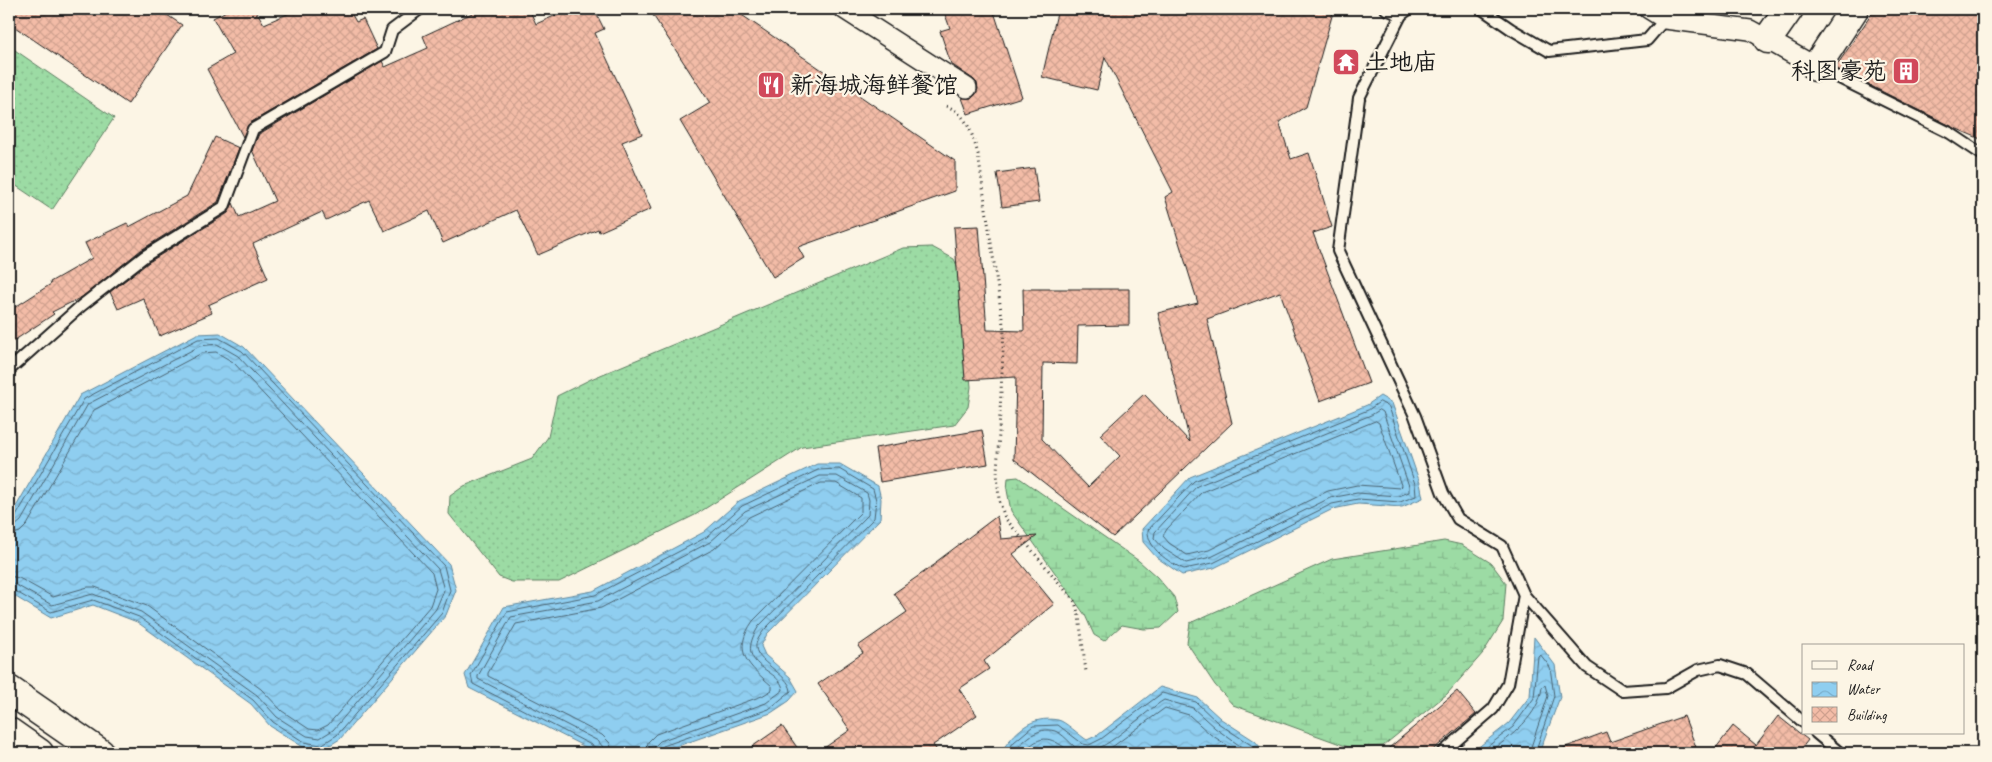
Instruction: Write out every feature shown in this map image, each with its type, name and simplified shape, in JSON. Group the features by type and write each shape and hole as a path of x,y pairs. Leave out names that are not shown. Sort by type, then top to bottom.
{"main road":[{"path":"1768,39 1789,9"},
{"path":"1816,67 1854,9"},
{"path":"9,690 100,753"}],"street":[{"path":"844,9 966,88"},
{"path":"1657,14 1750,30 1816,67"}],"lane":[{"path":"9,370 81,306 145,256 224,207 253,129 385,52 392,30 420,9"},
{"path":"1386,9 1405,12 1359,98 1338,251 1415,416 1444,493 1458,519 1502,546 1524,596 1588,667 1624,691 1666,688 1698,670 1720,665 1747,674 1802,721"},
{"path":"1482,9 1511,30 1549,51 1647,40 1657,14"},
{"path":"1816,67 1950,133 1983,156"},
{"path":"1442,753 1493,709 1508,684 1524,596"},
{"path":"1817,734 1840,753"}],"path":[{"path":"946,106 955,109 970,128 978,154 1004,332 997,473 999,500 1005,518 1075,602 1079,616 1086,672"}],"green space":[{"path":"9,46 114,118 52,210 9,181"},
{"path":"932,247 954,259 960,272 971,387 968,407 954,425 802,447 695,515 559,582 512,582 499,577 449,514 450,496 464,486 532,459 548,437 557,396 591,379 903,248"},
{"path":"1018,477 1139,561 1157,577 1174,597 1178,612 1161,628 1144,629 1122,625 1104,641 1094,635 1085,615 1011,511 1007,490 1008,478"},
{"path":"1444,541 1462,545 1491,563 1506,583 1503,621 1483,653 1447,694 1383,746 1351,748 1233,705 1215,685 1187,643 1190,623 1332,559"}],"water":[{"path":"220,333 244,347 449,564 456,590 446,615 340,739 322,750 303,747 270,726 251,704 137,622 93,605 51,618 9,593 9,519 80,395 197,334"},
{"path":"1380,396 1392,403 1420,483 1423,498 1402,507 1358,504 1333,509 1214,568 1182,575 1156,557 1143,542 1142,529 1190,477 1367,405"},
{"path":"817,464 840,464 878,486 881,499 880,519 767,634 761,646 765,655 790,677 798,691 789,701 771,713 658,753 597,753 469,688 465,675 504,607 593,591 704,532 739,501"},
{"path":"1534,637 1555,665 1560,697 1539,753 1471,753 1509,723 1530,696"},
{"path":"1160,687 1198,698 1221,719 1255,741 1265,753 1000,753 1018,732 1039,720 1061,721 1087,740 1098,735"}],"building":[{"path":"9,9 158,9 182,25 128,104 9,23"},
{"path":"230,9 255,9 264,24 299,9 349,9 356,22 363,19 377,49 250,123 243,137 207,69 233,54 213,18"},
{"path":"481,9 529,9 536,24 570,9 594,9 604,29 595,33 642,134 622,142 651,209 599,232 598,229 538,255 516,210 443,243 429,211 384,231 369,200 326,220 322,212 253,244 268,278 208,305 212,313 160,336 143,298 118,309 110,292 149,262 228,213 233,203 239,217 275,201 252,150 259,134 382,61 385,67 428,48 423,36"},
{"name":"新海城海鲜餐馆","path":"649,9 733,9 955,161 955,191 798,247 804,258 773,277 680,121 710,103"},
{"path":"943,9 993,9 1022,97 968,114 962,98 972,98 976,94 978,89 977,83 951,64 940,31 950,28"},
{"path":"1058,9 1334,9 1306,107 1279,122 1291,159 1309,153 1332,227 1313,233 1369,383 1320,401 1280,292 1207,319 1232,423 1113,537 1014,459 1016,377 965,380 954,227 979,226 987,330 1024,331 1023,289 1129,289 1129,325 1078,326 1077,364 1043,363 1042,439 1088,487 1120,456 1100,435 1144,394 1190,442 1158,313 1198,303 1165,197 1173,192 1105,57 1097,90 1042,77"},
{"name":"科图豪苑","path":"1875,9 1983,9 1983,140 1835,68"},
{"path":"215,137 239,148 218,202 141,250 82,297 52,312 54,314 9,344 9,311 51,284 50,282 92,258 85,243 127,223 129,227 187,196"},
{"path":"1034,168 1039,202 1002,207 997,173"},
{"path":"982,430 988,464 880,482 875,448"},
{"path":"997,516 1001,539 1037,536 1013,554 1054,604 984,661 989,669 959,689 977,715 933,745 939,753 817,753 850,730 818,684 863,653 858,646 907,612 894,593 937,563"},
{"path":"1457,691 1476,714 1429,753 1383,753"},
{"path":"1684,716 1696,747 1679,753 1556,753 1555,751 1606,732 1610,742"},
{"path":"1778,716 1808,740 1798,753 1712,753 1733,726 1756,745"},
{"path":"782,726 801,753 743,753"}],"place":[{"name":"土地庙","path":"1346,62"},
{"name":"科图豪苑","path":"1906,71"},
{"name":"新海城海鲜餐馆","path":"771,85"}]}
